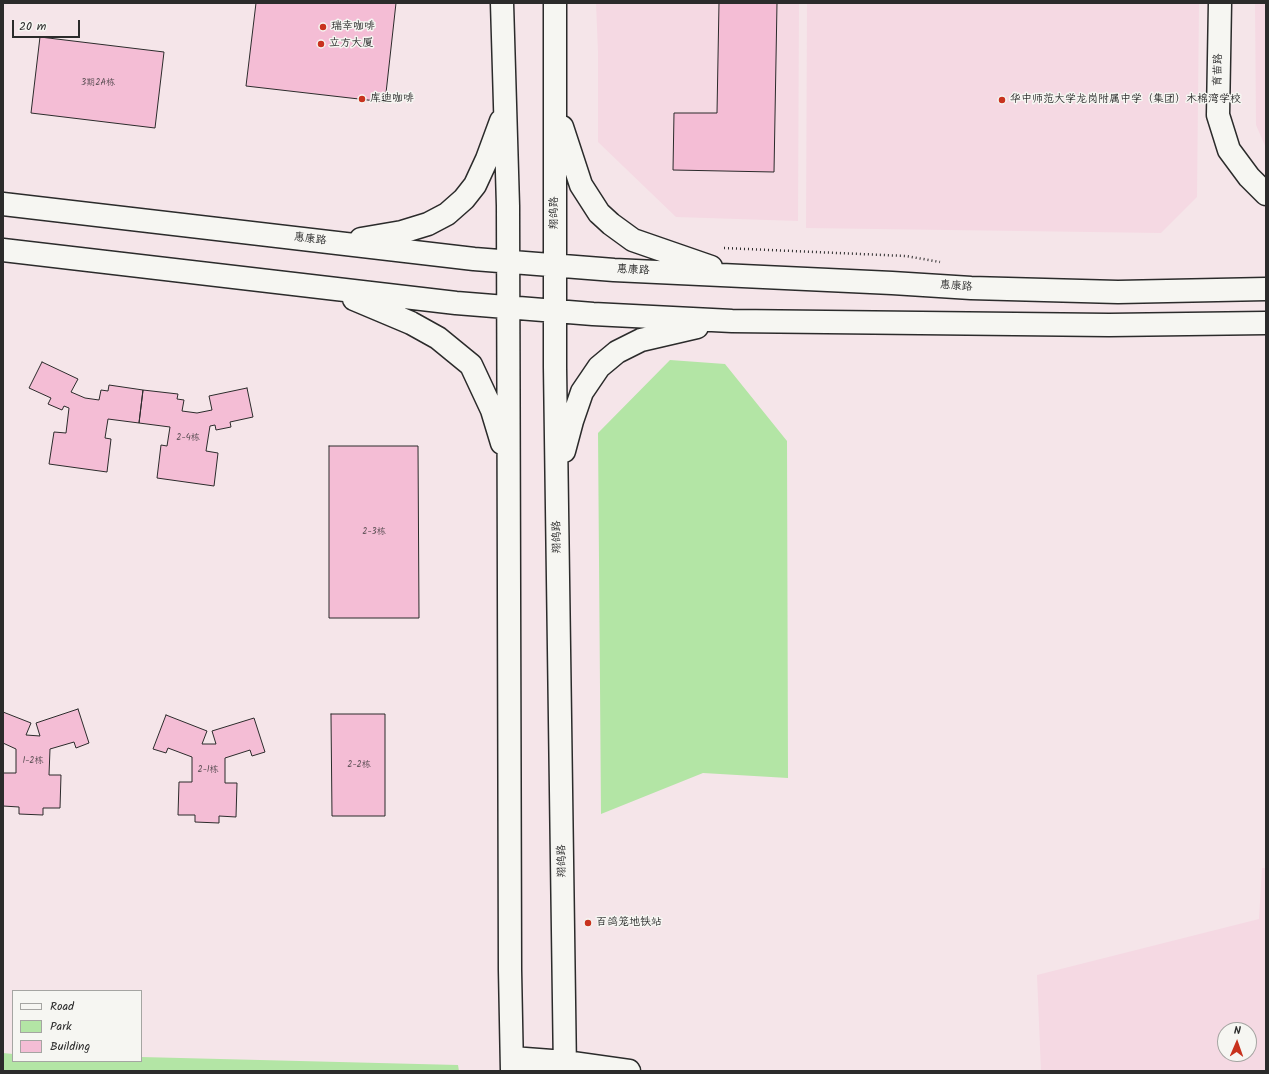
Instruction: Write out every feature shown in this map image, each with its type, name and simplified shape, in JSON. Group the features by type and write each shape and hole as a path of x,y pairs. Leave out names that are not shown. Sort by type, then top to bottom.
{"street":[{"path":"502,3 508,206 510,970 512,1064 629,1071"},
{"name":"翔鸽路","path":"555,3 557,491 565,1067"},
{"name":"育苗路","path":"1220,3 1218,115 1229,150 1249,177 1266,194"},
{"path":"330,243 378,237 402,232 428,224 447,214 464,199 474,185 499,130 505,102"},
{"path":"556,103 565,141 581,185 599,213 611,224 633,240 709,266 748,276"},
{"name":"惠康路","path":"3,204 474,259 556,264 614,270 971,288 1118,292 1266,289"},
{"path":"3,250 456,304 508,306 732,321 1109,325 1266,323"},
{"path":"325,288 411,323 438,338 471,365 492,410 509,476"},
{"path":"557,491 564,452 572,421 582,392 599,367 617,352 641,340 697,327 732,321"}],"path":[{"path":"722,248 825,251"}],"shaded area":[{"path":"596,3 799,3 798,221 676,217 598,142 598,52"},
{"name":"华中师范大学龙岗附属中学（集团）木棉湾学校","path":"807,3 1199,3 1197,197 1161,233 806,228"},
{"path":"1255,3 1266,3 1266,148 1256,125"},
{"path":"1262,868 1266,868 1266,1071 1041,1071 1037,975 1259,919"}],"green space":[{"path":"670,360 725,364 787,441 788,778 703,773 601,814 598,433"},
{"path":"3,1053 12,1054 12,1062 142,1062 142,1057 458,1065 459,1071 3,1071"}],"building":[{"name":"立方大厦","path":"256,3 396,3 385,102 246,86"},
{"path":"719,3 777,3 774,172 673,170 674,113 717,113"},
{"path":"40,37 164,52 155,128 31,113"},
{"path":"42,362 78,379 71,392 85,398 99,400 101,390 108,391 109,385 143,390 139,423 108,419 105,438 111,439 107,472 49,464 54,432 66,433 69,408 64,406 62,410 48,404 51,398 29,388"},
{"path":"247,388 253,417 230,422 231,427 216,430 215,425 210,426 206,451 218,453 214,486 157,478 161,445 167,446 170,427 139,423 143,390 178,394 177,399 184,400 182,411 197,413 212,410 209,396"},
{"path":"329,446 418,446 419,618 329,618"},
{"path":"78,709 89,743 76,748 74,742 50,749 49,775 61,775 60,808 43,808 43,815 19,814 19,807 3,806 3,773 16,773 16,749 3,743 3,712 31,723 26,735 40,736 36,723"},
{"path":"331,714 385,714 385,816 332,816"},
{"path":"166,715 207,731 202,744 216,744 212,731 254,718 265,752 252,756 250,750 225,758 225,783 237,783 236,817 219,816 219,823 195,822 195,815 178,815 179,782 192,782 192,757 168,748 166,753 153,749"}],"place":[{"name":"瑞幸咖啡","path":"323,27"},
{"name":"立方大厦","path":"321,44"},
{"name":"库迪咖啡","path":"362,99"},
{"name":"华中师范大学龙岗附属中学（集团）木棉湾学校","path":"1002,100"},
{"name":"百鸽笼地铁站","path":"588,923"}]}
